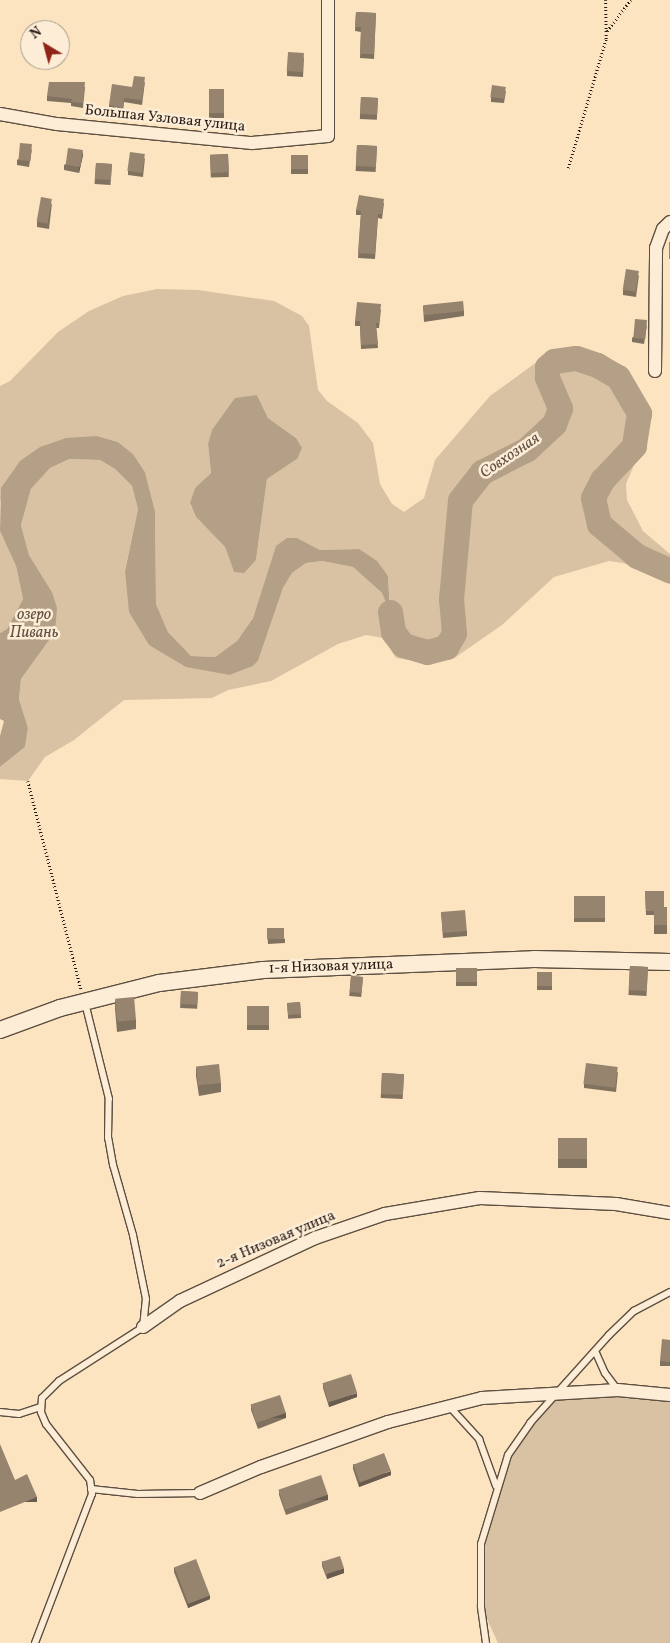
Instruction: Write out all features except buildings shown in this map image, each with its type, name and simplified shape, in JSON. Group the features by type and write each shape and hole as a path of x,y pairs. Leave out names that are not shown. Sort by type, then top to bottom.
{"street":[{"name":"Большая Узловая улица","path":"0,114 57,124 252,144 328,136 328,0"},
{"path":"655,371 656,248 663,229 670,222"},
{"name":"1-я Низовая улица","path":"0,1030 60,1008 159,983 263,970 534,959 670,962"},
{"name":"2-я Низовая улица","path":"143,1327 180,1301 315,1238 385,1214 480,1198 616,1204 670,1213"},
{"path":"200,1493 261,1467 388,1422 482,1398 618,1390 670,1395"}],"lane":[{"path":"36,1643 91,1499 90,1480 50,1430 40,1407 43,1395 53,1386 143,1327 146,1300 133,1235 113,1165 108,1138 109,1099 85,1002"},
{"path":"486,1643 481,1606 481,1544 496,1486 508,1455 530,1423 634,1311 670,1292"},
{"path":"596,1353 605,1374 618,1390"},
{"path":"449,1406 479,1439 496,1486"},
{"path":"0,1412 19,1414 40,1407"},
{"path":"91,1489 138,1494 200,1493"}],"path":[{"path":"568,168 606,32 605,0"},
{"path":"606,32 630,0"},
{"path":"28,781 68,948 85,1002"}],"shaded area":[{"path":"157,289 198,290 274,301 302,316 309,326 318,390 327,401 358,423 373,443 380,484 392,504 404,512 424,498 435,460 490,396 534,364 565,348 601,359 623,377 645,412 643,444 626,484 627,500 643,531 670,554 670,582 623,563 609,561 554,577 502,625 453,659 416,661 396,658 383,638 366,635 338,644 271,681 228,690 212,698 124,700 74,740 45,757 28,781 0,779 0,767 25,747 28,728 19,699 21,679 55,632 52,592 29,555 21,525 31,489 50,468 71,459 100,460 115,469 132,486 138,509 125,570 149,645 230,675 253,666 258,661 283,588 292,573 306,563 322,561 353,567 382,593 390,610 388,576 359,549 320,550 297,538 276,547 253,618 237,641 215,657 191,656 168,632 156,604 155,511 145,472 133,454 118,442 97,436 0,501 0,386 10,381 58,332 89,311 123,296","holes":["257,395 268,418 296,438 297,459 267,479 256,560 234,572 225,547 196,517 190,504 195,488 211,473 208,444"]},
{"path":"0,531 16,566 23,599 7,629 0,633"},
{"path":"558,1393 670,1395 670,1643 498,1643 481,1606 481,1544 508,1455"}],"water":[{"path":"257,395 268,418 296,438 302,448 297,459 267,479 256,560 244,573 234,572 225,547 196,517 190,503 195,488 211,473 208,444 212,430 235,398"},
{"name":"озеро Пивань","path":"97,436 118,442 133,454 145,472 155,511 156,604 168,632 191,656 215,657 237,641 253,618 276,546 287,538 297,538 320,550 359,549 377,561 388,576 390,612 382,593 353,567 322,561 306,563 292,573 283,588 258,661 253,666 230,675 186,667 149,645 129,612 125,571 138,509 132,486 115,469 100,460 70,459 50,468 31,489 21,525 29,555 52,592 57,608 55,632 21,679 19,699 28,728 25,747 0,767 0,736 4,721 0,719 0,633 7,629 23,599 16,566 0,531 1,488 20,461 40,447 66,438"}],"waterway":[{"name":"Совхозная","path":"390,612 393,632 403,645 427,652 446,647 454,633 451,599 460,500 482,472 527,449 554,424 560,408 547,377 547,367 554,361 576,358 597,365 618,377 639,413 634,446 602,480 593,498 599,524 637,556 670,571"}]}
